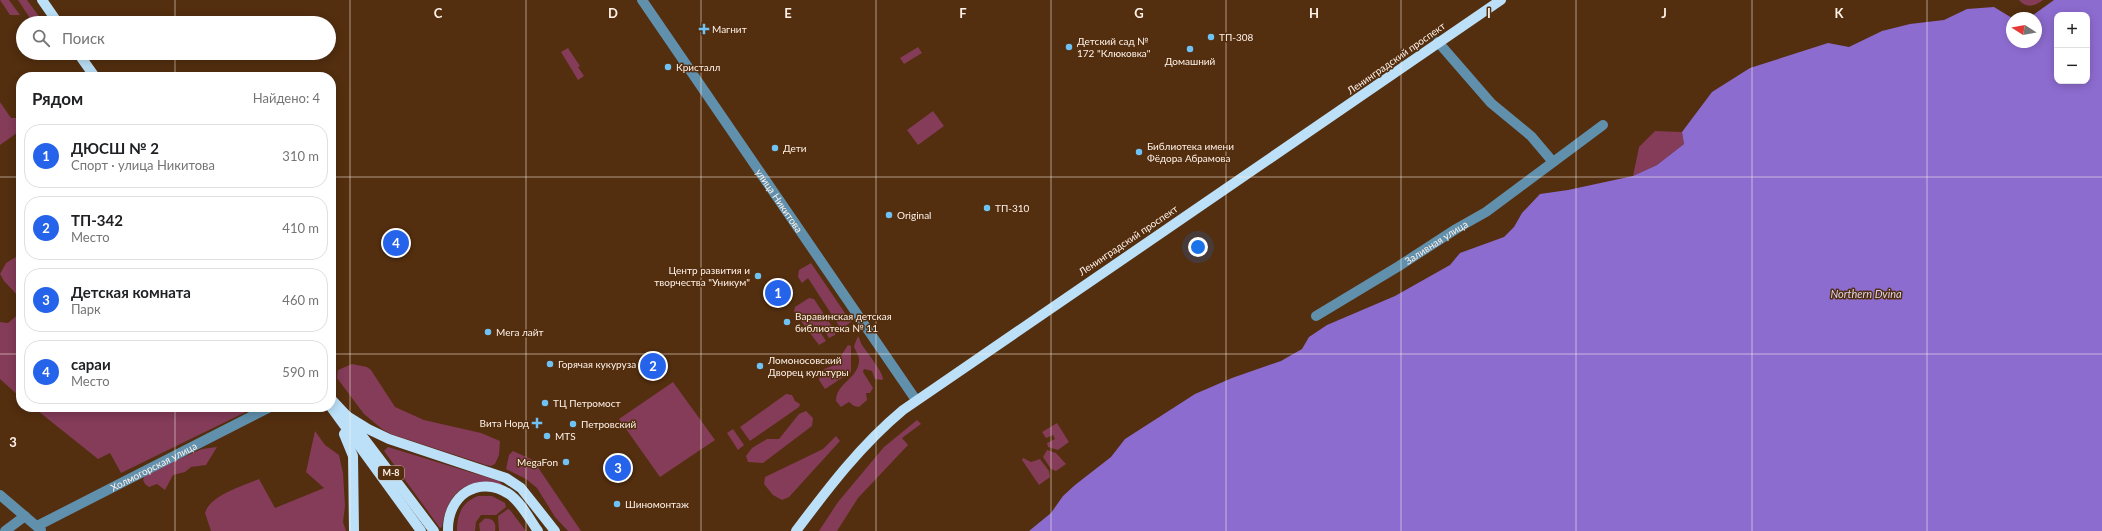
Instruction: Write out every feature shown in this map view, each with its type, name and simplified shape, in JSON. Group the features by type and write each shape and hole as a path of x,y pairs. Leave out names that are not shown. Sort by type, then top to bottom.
{"main road":[{"path":"42,0 53,16"},
{"name":"Ленинградский проспект","path":"796,531 828,488 864,446 881,429 916,400 1411,63 1438,42 1501,0"},
{"path":"83,60 91,72"},
{"name":"М-8","path":"336,407 421,531"},
{"name":"М-8","path":"336,412 343,418 434,531"},
{"path":"343,418 353,456 354,531"},
{"path":"343,418 389,439 506,478 516,484 528,496 555,531"},
{"path":"448,531 450,515 458,499 468,490 482,487 498,489 511,496 538,531"}],"street":[{"name":"улица Никитова","path":"642,0 916,400"},
{"path":"1438,42 1491,103 1531,136 1553,162"},
{"name":"Заливная улица","path":"1316,316 1399,266 1456,228 1486,212 1603,125"},
{"name":"Холмогорская улица","path":"40,529 261,412"},
{"path":"0,495 40,529"},
{"path":"5,531 25,516"}],"shaded area":[{"path":"0,0 9,0 20,15 10,15"},
{"path":"18,0 27,0 39,16 28,16"},
{"path":"2019,0 2043,0 2037,4 2028,6"},
{"path":"918,47 922,53 904,64 900,58"},
{"path":"568,48 580,66 578,67 584,76 578,80 561,52"},
{"path":"0,102 11,118 16,118 16,134 0,145"},
{"path":"933,111 944,126 918,145 907,130"},
{"path":"1655,131 1682,132 1684,144 1657,165 1633,176 1639,147"},
{"path":"16,257 16,294 4,281 0,274 6,263"},
{"path":"811,263 851,322 841,329 808,278 802,283 798,277 799,270"},
{"path":"809,298 814,299 835,331 835,335 829,338 821,325 817,327 826,341 819,345 794,312 795,307"},
{"path":"16,316 16,393 0,379 0,322 8,323"},
{"path":"858,336 883,379 875,379 872,371 864,369 863,372 873,388 870,393 866,393 867,400 859,407 854,406 849,402 841,407 836,401 839,390 858,367 859,359 854,346"},
{"path":"848,345 851,346 851,372 825,389 819,380 822,371 835,365"},
{"path":"352,364 367,367 371,370 395,407 424,420 481,433 500,441 499,455 495,464 491,466 486,465 391,434 382,429 364,414 337,378 338,370"},
{"path":"673,382 715,440 660,477 619,419"},
{"path":"786,394 792,395 795,401 800,404 799,407 750,441 740,427"},
{"path":"806,411 813,418 812,426 763,463 748,462 746,456 752,448 767,439 779,439 799,414"},
{"path":"39,412 246,412 121,473 110,453 98,459"},
{"path":"917,420 921,424 902,438 908,445 858,498 837,531 819,531 838,502 884,447"},
{"path":"1057,423 1069,442 1058,450 1048,447 1047,443 1055,439 1053,435 1046,438 1042,432"},
{"path":"733,429 744,445 738,450 727,433"},
{"path":"315,431 325,445 339,455 343,473 345,506 343,522 346,531 211,531 205,513 213,501 236,488 259,479 275,508 324,488 306,472"},
{"path":"836,436 840,441 789,497 782,500 773,495 764,484 765,477 823,449"},
{"path":"217,447 206,465 191,467 185,472 173,475 165,490 157,484 149,487 143,480 145,474 202,449"},
{"path":"388,447 499,481 504,486 481,482 470,484 462,489 454,496 449,504 444,515 442,527 440,528 384,451"},
{"path":"1047,450 1056,453 1066,464 1056,471 1051,469 1043,457"},
{"path":"513,451 533,460 581,531 568,531 555,517 537,488 526,479 506,469 509,455"},
{"path":"1023,458 1031,462 1040,459 1049,471 1050,477 1039,485 1022,460"},
{"path":"478,496 492,496 505,503 506,507 496,515 481,515 476,522 475,531 457,531 459,514 464,505"},
{"path":"508,509 526,531 499,531 498,516"},
{"path":"484,519 492,520 495,523 495,531 480,531 479,524"}],"water":[{"name":"Northern Dvina","path":"2054,0 2102,0 2102,531 1029,531 1051,513 1063,496 1075,485 1111,457 1125,439 1195,394 1232,378 1281,361 1302,349 1309,337 1327,325 1395,296 1450,265 1460,253 1504,237 1514,227 1522,213 1540,194 1568,190 1633,176 1657,165 1684,144 1682,132 1712,92 1750,68 1828,43 1849,47 1882,31 1910,24 1944,20 1967,9 1994,7 2006,14 2006,48 2042,48 2042,12 2037,12"}],"place":[{"name":"Магнит","path":"704,29"},
{"name":"ТП-308","path":"1211,37"},
{"name":"Детский сад № 172 \"Клюковка\"","path":"1069,47"},
{"name":"Домашний","path":"1190,49"},
{"name":"Кристалл","path":"668,67"},
{"name":"Дети","path":"775,148"},
{"name":"Библиотека имени Фёдора Абрамова","path":"1139,152"},
{"name":"ТП-310","path":"987,208"},
{"name":"Original","path":"889,215"},
{"name":"сараи","path":"396,243"},
{"name":"Центр развития и творчества \"Уникум\"","path":"758,276"},
{"name":"ДЮСШ № 2","path":"778,293"},
{"name":"Варавинская детская библиотека № 11","path":"787,322"},
{"name":"Мега лайт","path":"488,332"},
{"name":"Горячая кукуруза","path":"550,364"},
{"name":"ТП-342","path":"653,366"},
{"name":"Ломоносовский Дворец культуры","path":"760,366"},
{"name":"ТЦ Петромост","path":"545,403"},
{"name":"Вита Норд","path":"537,423"},
{"name":"Петровский","path":"573,424"},
{"name":"MTS","path":"547,436"},
{"name":"MegaFon","path":"566,462"},
{"name":"Детская комната","path":"618,468"},
{"name":"Шиномонтаж","path":"617,504"}]}
